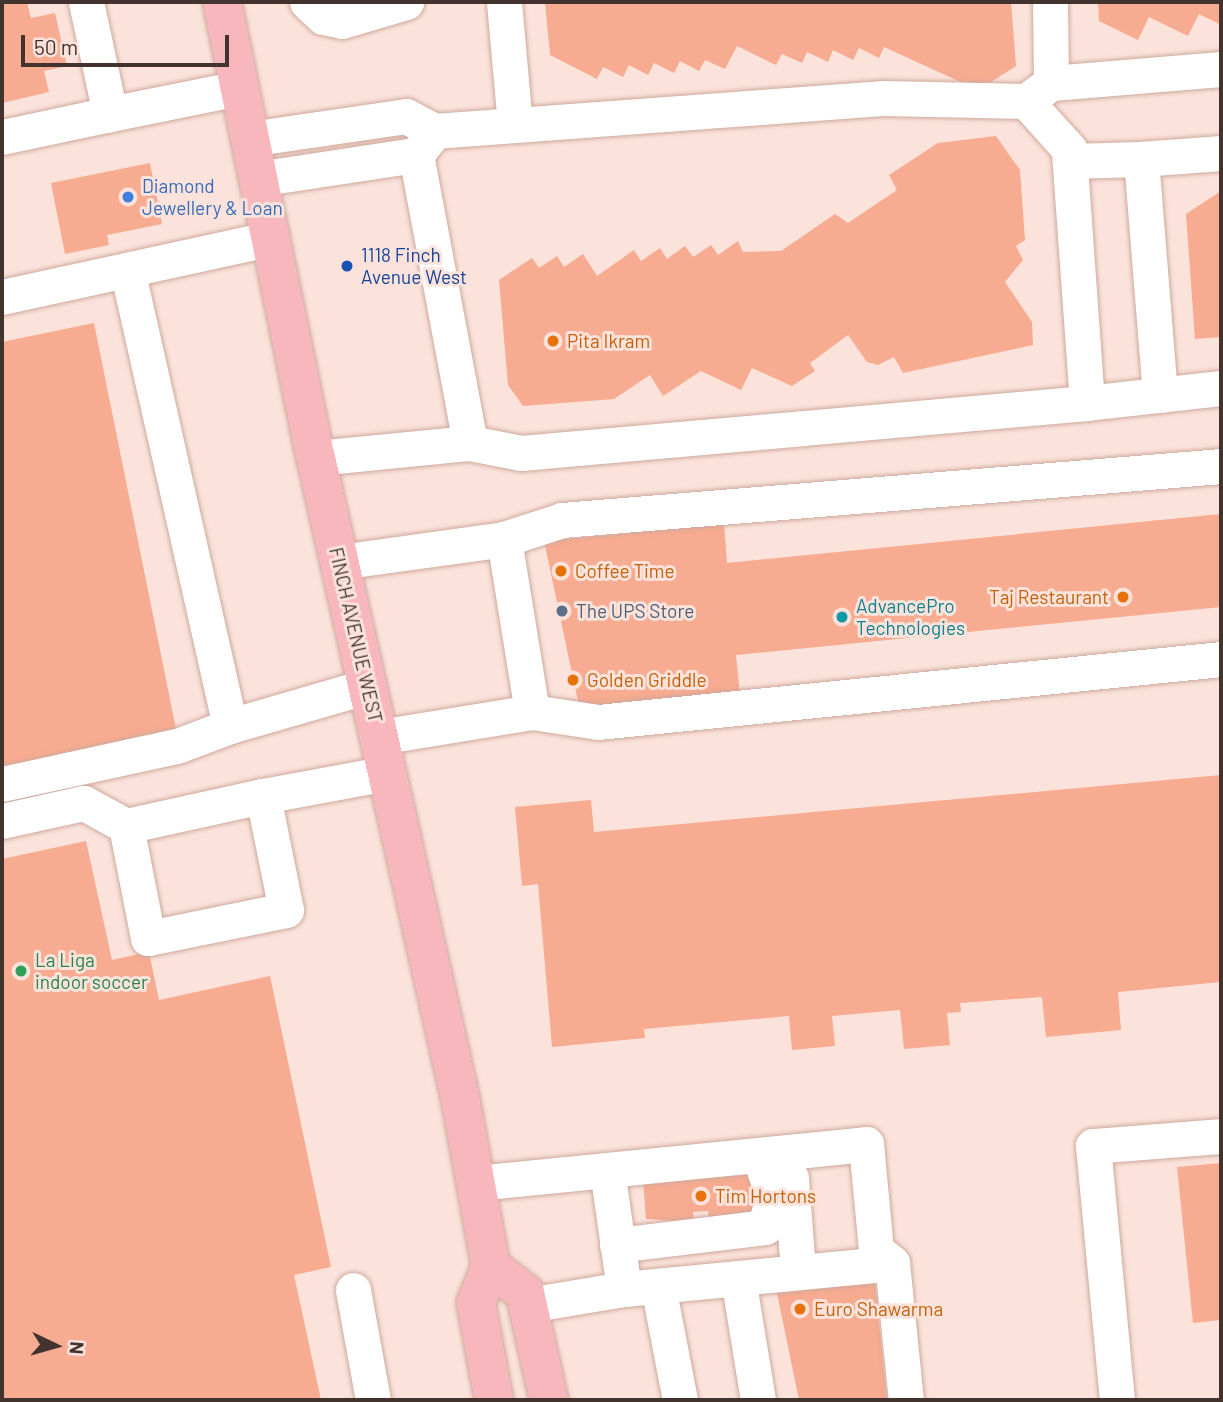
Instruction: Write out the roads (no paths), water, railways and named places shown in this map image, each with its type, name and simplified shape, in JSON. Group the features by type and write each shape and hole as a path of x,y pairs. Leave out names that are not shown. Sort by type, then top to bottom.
{"main road":[{"name":"FINCH AVENUE WEST","path":"222,2 269,239 476,1183 491,1267"},
{"path":"494,1400 476,1303 491,1267 525,1293 549,1400"}],"lane":[{"path":"86,2 110,114"},
{"path":"307,2 323,17 342,21 406,2"},
{"path":"503,2 515,125"},
{"path":"1050,2 1039,92 1069,149 1087,402"},
{"path":"257,178 515,125 882,98 1039,92 1221,69"},
{"path":"2,137 239,88"},
{"path":"249,139 406,116 425,143 470,443"},
{"path":"1070,161 1221,153"},
{"path":"1141,159 1160,395"},
{"path":"2,298 269,239"},
{"path":"127,270 230,726"},
{"path":"316,458 470,443 521,453 1221,388"},
{"path":"339,562 504,539 562,520 1221,466"},
{"path":"504,539 532,712"},
{"path":"2,821 84,803 126,826 262,796 383,755 532,712 598,722 1221,659"},
{"path":"2,784 177,746 230,726 368,686"},
{"path":"126,826 148,938 286,910 262,796"},
{"path":"1117,1400 1093,1146 1221,1136"},
{"path":"476,1183 866,1144 876,1250 892,1263 906,1400"},
{"path":"617,1245 765,1227 773,1196 774,1154"},
{"path":"774,1154 798,1272"},
{"path":"607,1170 617,1245 641,1287 680,1400"},
{"path":"528,1305 641,1287 892,1263"},
{"path":"738,1278 758,1400"},
{"path":"353,1290 373,1400"}],"place":[{"name":"Diamond Jewellery & Loan","path":"128,197"},
{"name":"1118 Finch Avenue West","path":"347,266"},
{"name":"Pita Ikram","path":"553,341"},
{"name":"Coffee Time","path":"561,571"},
{"name":"Taj Restaurant","path":"1123,597"},
{"name":"The UPS Store","path":"562,611"},
{"name":"AdvancePro Technologies","path":"842,617"},
{"name":"Golden Griddle","path":"573,680"},
{"name":"La Liga indoor soccer","path":"21,971"},
{"name":"Tim Hortons","path":"701,1196"},
{"name":"Euro Shawarma","path":"800,1309"}]}
